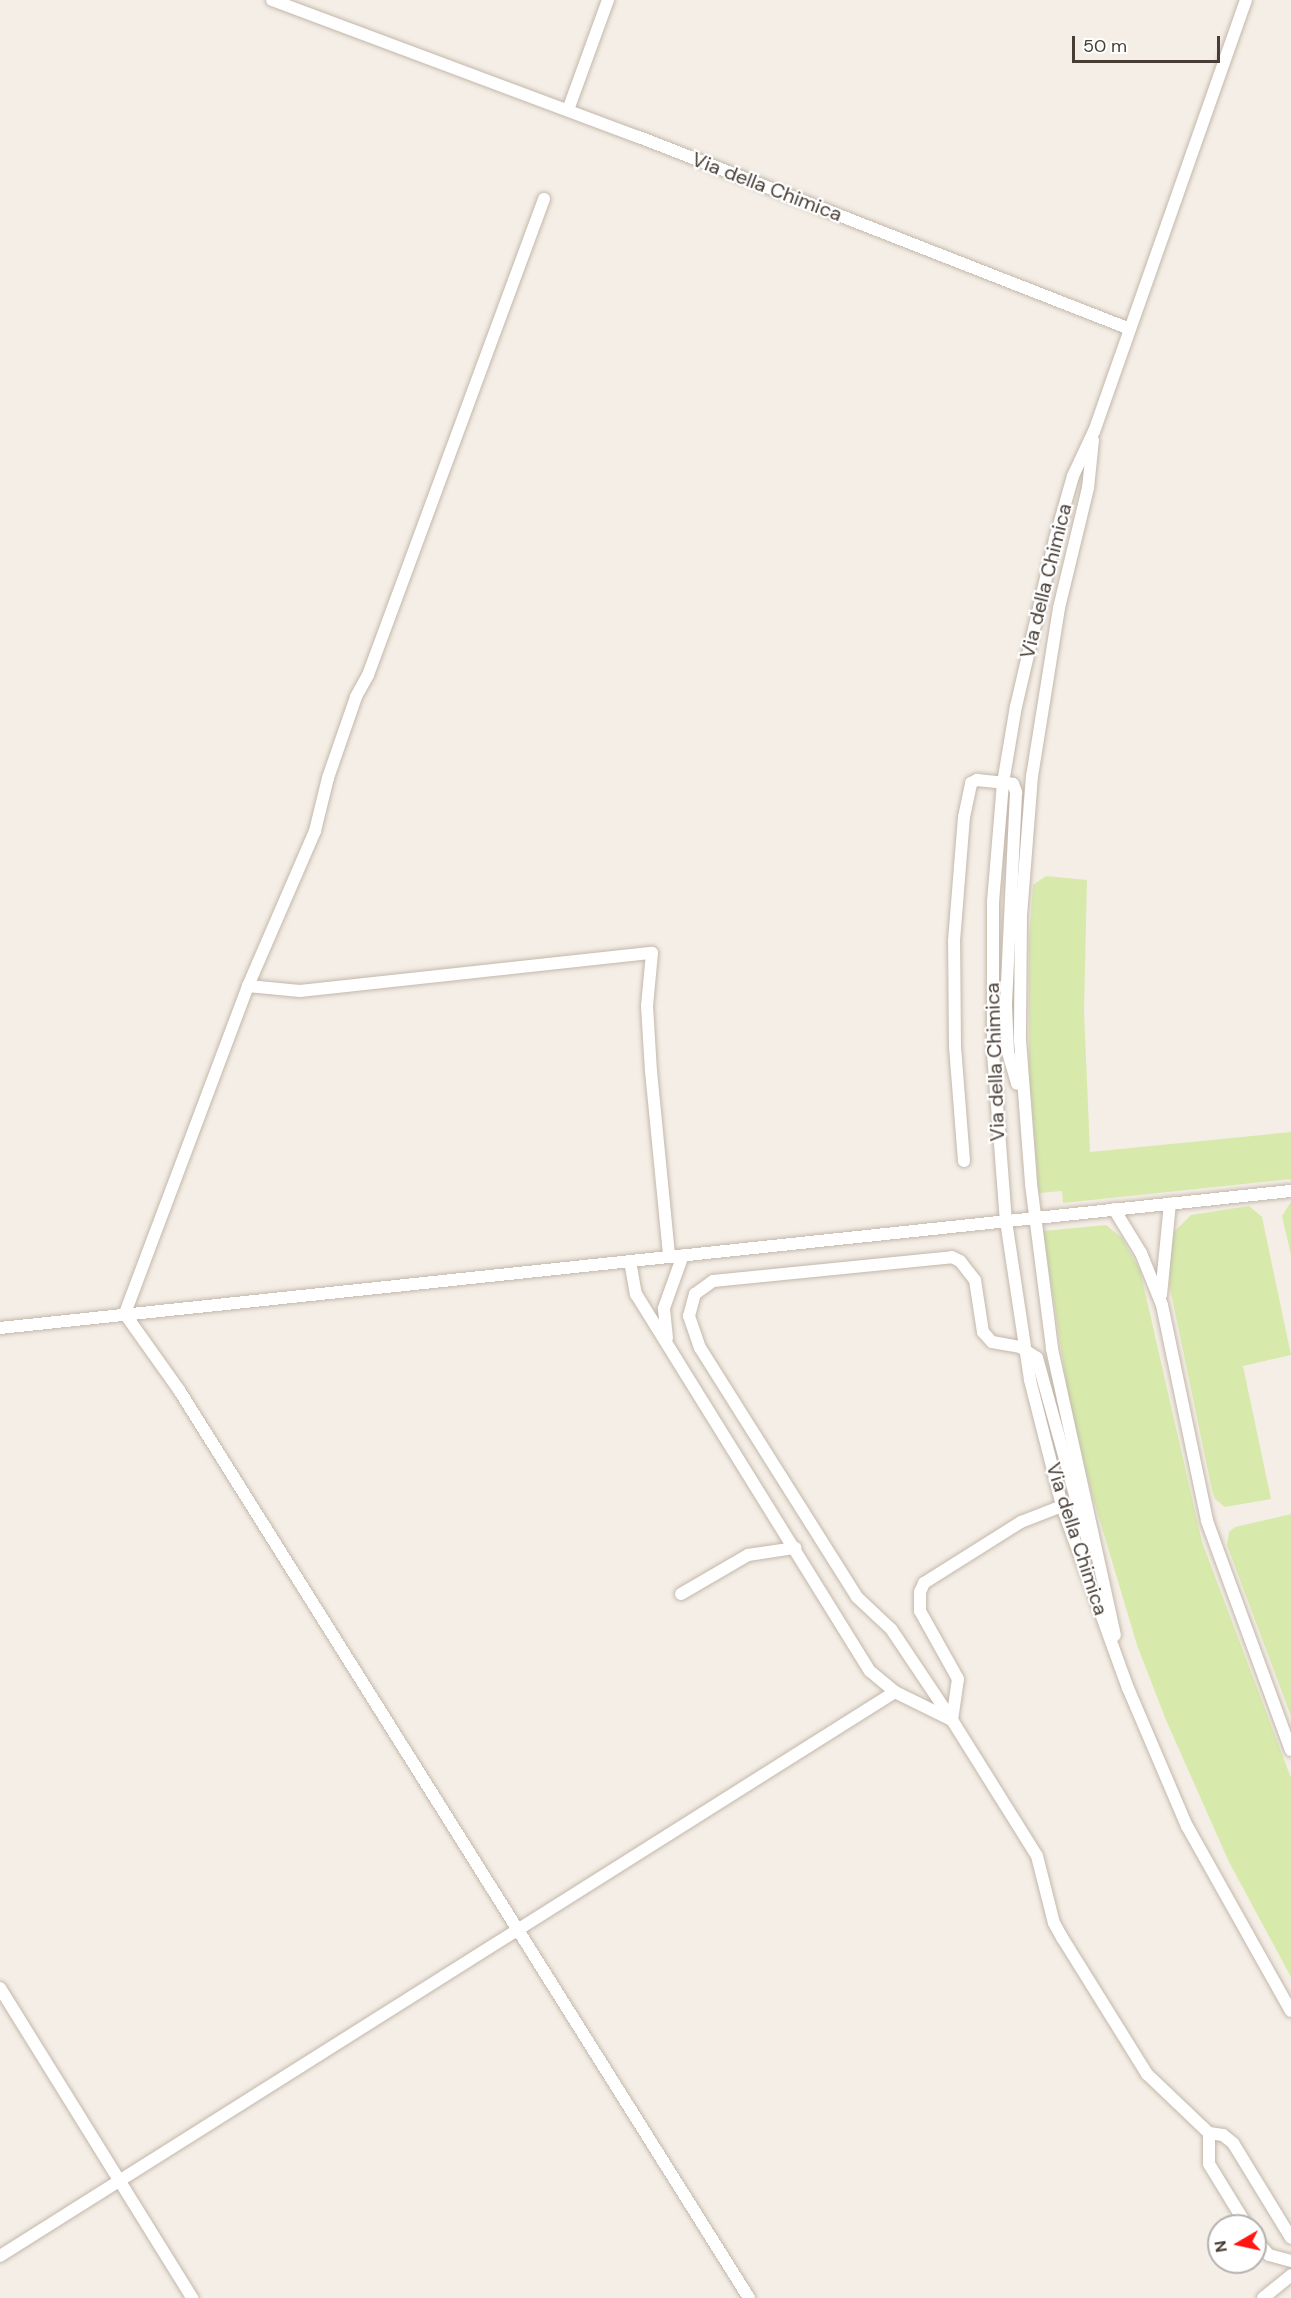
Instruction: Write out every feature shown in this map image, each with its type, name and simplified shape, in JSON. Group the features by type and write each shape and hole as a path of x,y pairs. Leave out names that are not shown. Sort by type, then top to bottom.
{"lane":[{"name":"Via della Chimica","path":"272,0 639,137 1130,329"},
{"path":"568,110 608,0"},
{"name":"Via della Chimica","path":"1246,0 1094,431 1073,476 1055,539 1016,706 1003,783 993,902 993,1053 1006,1221 1026,1350 1062,1506 1128,1688 1187,1826 1291,2011"},
{"path":"125,1314 248,986 315,831 328,778 357,697 544,199"},
{"name":"Via della Chimica","path":"1094,431 1088,488 1059,608 1031,786 1021,915 1023,1103 1035,1217 1058,1385 1128,1688"},
{"path":"964,1161 953,996 959,860 970,783 977,780 1013,784 1016,792 1008,907 1006,1031 1008,1052 1023,1103"},
{"path":"248,986 300,991 652,953 648,1017 669,1256"},
{"path":"0,1328 1291,1191"},
{"path":"1162,1305 1162,1259 1170,1203"},
{"path":"1114,1209 1141,1253 1162,1305 1207,1521 1291,1750"},
{"path":"670,1348 664,1308 683,1255"},
{"path":"1104,1589 1076,1511 1039,1366 1026,1350 992,1342 983,1332 975,1280 970,1269 952,1257 713,1281 694,1294 690,1304 694,1335 857,1597 891,1629 952,1720 1037,1856 1054,1923 1136,2056 1161,2091 1209,2133 1223,2135 1233,2143 1291,2238"},
{"path":"630,1261 636,1294 870,1671 895,1692 952,1720"},
{"path":"125,1314 186,1400 749,2298"},
{"path":"952,1720 958,1679 920,1611 920,1592 924,1583 1022,1522 1062,1506"},
{"path":"681,1594 748,1555 795,1548"},
{"path":"0,2256 518,1927 895,1692"},
{"path":"0,1988 192,2298"},
{"path":"1209,2133 1209,2163 1240,2214"},
{"path":"1267,2253 1291,2261"},
{"path":"1263,2298 1291,2275"}],"green space":[{"path":"1046,876 1087,880 1084,1011 1090,1152 1291,1132 1291,1179 1063,1203 1062,1191 1039,1193 1029,1069 1029,941 1033,885"},
{"path":"1291,1202 1291,1255 1282,1216"},
{"path":"1249,1206 1262,1217 1291,1355 1243,1366 1271,1499 1225,1507 1215,1499 1212,1490 1170,1288 1169,1262 1174,1232 1191,1215"},
{"path":"1106,1225 1122,1238 1140,1270 1202,1542 1291,1778 1291,1977 1229,1862 1166,1720 1137,1645 1091,1491 1068,1394 1043,1231"},
{"path":"1291,1514 1291,1716 1227,1545 1229,1532 1235,1527"}]}
